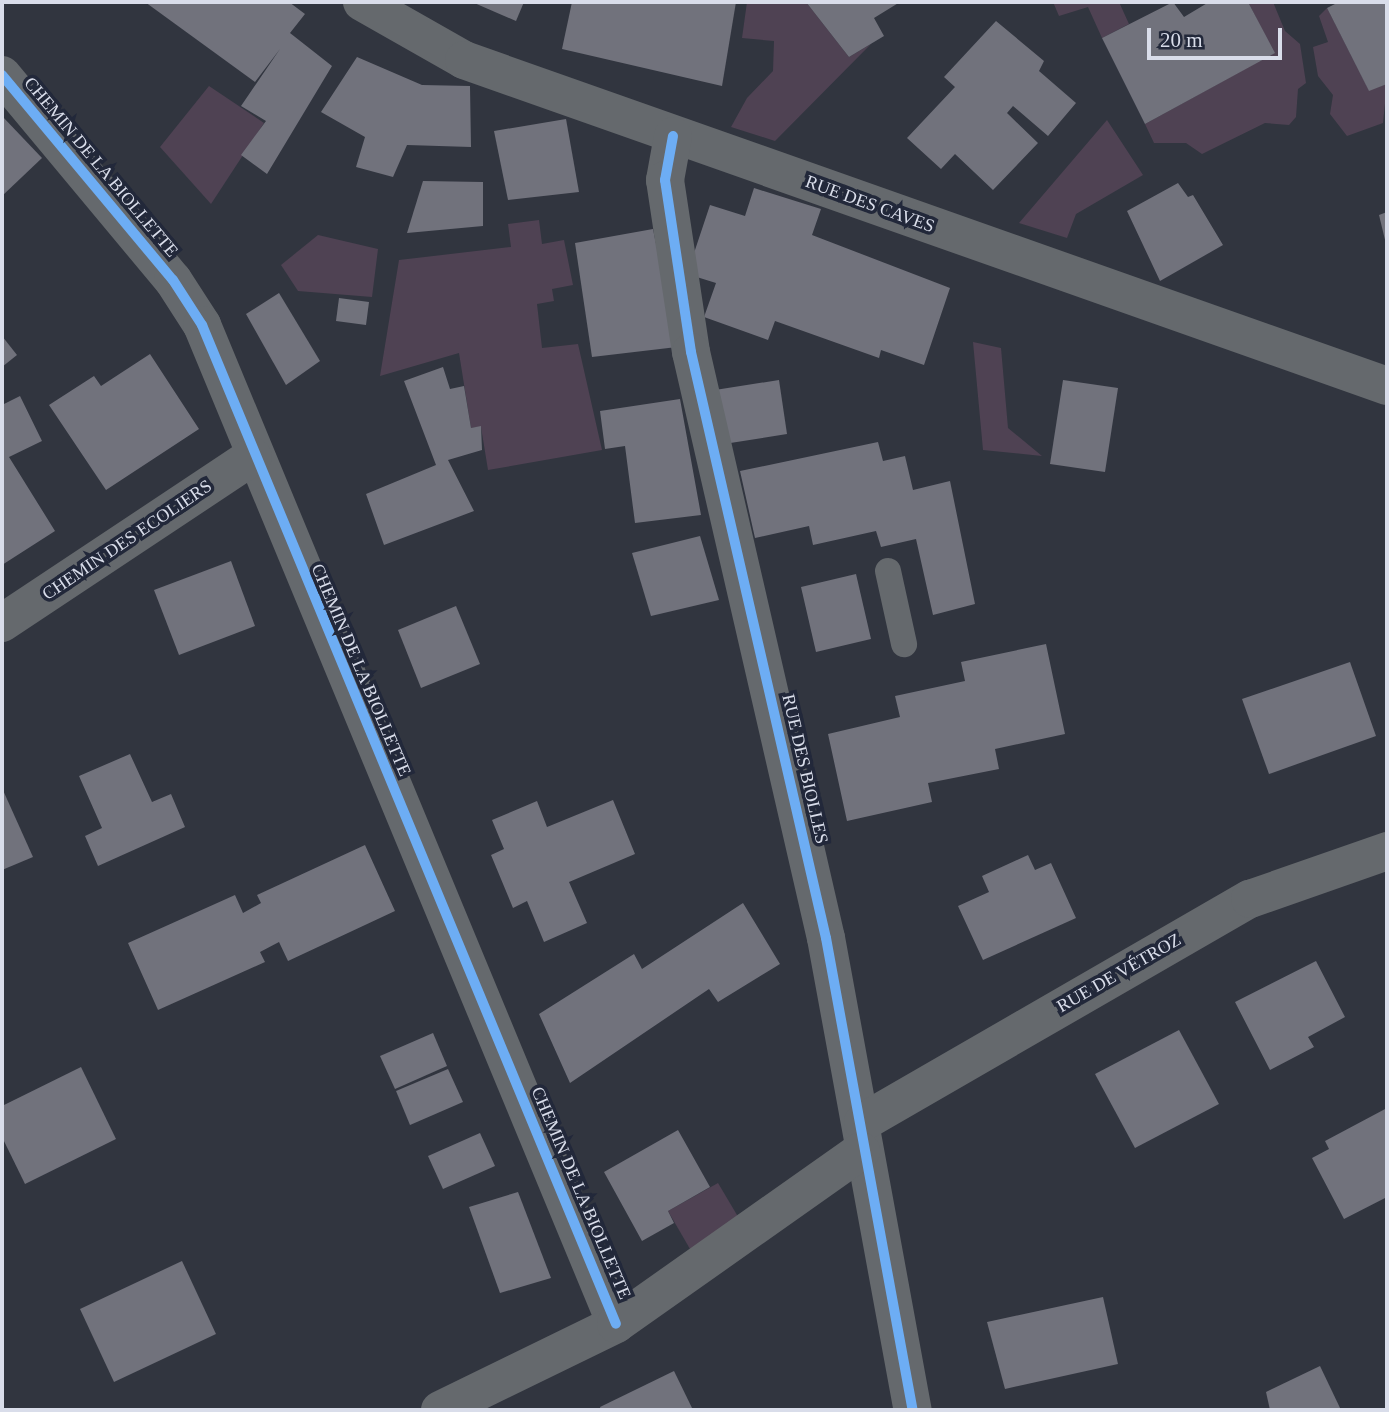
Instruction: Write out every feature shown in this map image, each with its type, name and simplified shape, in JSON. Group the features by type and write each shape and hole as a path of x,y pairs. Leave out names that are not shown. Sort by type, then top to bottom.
{"street":[{"name":"RUE DES CAVES","path":"362,2 464,60 1387,386"},
{"name":"CHEMIN DE LA BIOLLETTE","path":"2,75 173,280 235,395 253,456 616,1324"},
{"name":"RUE DES BIOLLES","path":"673,136 665,180 691,352 862,1136 913,1410"},
{"name":"CHEMIN DES ECOLIERS","path":"2,623 253,456"},
{"name":"RUE DE VÉTROZ","path":"440,1410 616,1324 862,1136 1250,899 1387,852"}],"lane":[{"path":"888,571 904,644"}],"shaded area":[{"path":"747,2 806,2 849,57 871,44 775,141 731,127 747,98 773,71 774,41 742,38"},
{"path":"1053,2 1119,2 1129,24 1102,38 1088,7 1059,16"},
{"path":"1248,2 1273,2 1285,31 1300,44 1306,83 1298,89 1296,117 1289,125 1265,123 1202,154 1186,143 1154,143 1145,124 1274,53"},
{"path":"1327,8 1369,90 1387,84 1383,123 1347,136 1330,114 1333,95 1318,76 1313,47 1328,42 1319,16"},
{"path":"209,86 264,123 211,204 160,147"},
{"path":"1107,120 1143,175 1076,214 1067,238 1019,223"},
{"path":"539,220 542,244 564,240 573,285 552,289 554,301 537,304 542,348 578,344 602,450 488,470 481,427 471,428 459,353 380,376 399,260 511,247 508,224"},
{"path":"318,235 378,249 372,297 298,291 281,265"},
{"path":"973,342 1001,348 1008,428 1042,456 983,450"},
{"path":"718,1183 740,1220 690,1249 668,1211"}],"building":[{"path":"145,2 289,2 305,14 290,33 332,66 267,174 241,155 266,121 241,106 280,49 255,82"},
{"path":"472,2 524,2 516,21"},
{"path":"572,2 736,2 722,86 562,49"},
{"path":"806,2 900,2 874,18 884,36 849,57"},
{"path":"1173,2 1184,17 1209,2 1248,2 1275,53 1145,124 1102,38"},
{"path":"1339,2 1387,2 1387,84 1369,91 1327,8"},
{"path":"996,21 1044,61 1039,71 1076,103 1048,136 1013,106 1007,113 1038,143 993,190 955,154 941,169 907,138 955,87 944,77"},
{"path":"357,57 422,85 470,86 471,147 407,145 393,177 356,167 365,137 321,112"},
{"path":"2,116 42,158 2,196"},
{"path":"566,119 579,192 508,200 494,131"},
{"path":"423,181 483,182 483,226 407,233"},
{"path":"1178,183 1188,197 1193,195 1223,245 1160,281 1127,211"},
{"path":"754,188 821,209 812,235 950,288 924,365 881,350 879,358 775,321 768,340 704,317 716,283 687,274 710,205 745,216"},
{"path":"1387,212 1387,244 1386,244 1379,215"},
{"path":"653,229 677,347 592,357 575,243"},
{"path":"279,293 320,361 286,385 246,314"},
{"path":"339,298 369,302 366,325 336,321"},
{"path":"2,336 17,355 2,367"},
{"path":"150,354 199,429 106,490 49,405 94,376 101,386"},
{"path":"443,367 450,389 464,386 471,428 481,426 482,450 448,460 474,511 384,545 366,494 436,465 404,381"},
{"path":"779,380 787,434 724,444 715,390"},
{"path":"1063,380 1118,388 1105,472 1050,464"},
{"path":"20,396 42,441 9,457 55,531 2,565 2,405"},
{"path":"680,399 701,515 635,523 625,446 605,449 600,411"},
{"path":"878,442 883,461 905,456 913,490 950,481 975,604 933,615 916,539 881,547 876,531 813,545 809,526 755,538 740,471"},
{"path":"700,536 719,600 651,616 632,553"},
{"path":"231,561 255,626 179,655 154,590"},
{"path":"856,574 871,639 816,652 801,587"},
{"path":"456,606 480,664 421,688 398,630"},
{"path":"1046,644 1065,734 995,749 999,769 928,783 932,802 847,821 828,734 900,717 895,696 965,681 961,662"},
{"path":"1350,662 1376,736 1269,774 1242,699"},
{"path":"130,754 152,802 171,794 185,827 98,866 85,836 102,828 79,776"},
{"path":"2,788 33,857 2,870"},
{"path":"613,800 635,854 569,882 587,923 544,942 527,901 513,908 491,855 504,849 492,820 537,801 547,827"},
{"path":"365,845 395,911 288,961 279,942 260,952 265,962 158,1010 128,943 235,895 243,913 261,903 257,895"},
{"path":"1028,855 1035,870 1051,863 1076,918 983,960 958,906 989,892 982,876"},
{"path":"743,903 780,964 718,1002 709,989 570,1083 539,1014 634,954 642,969"},
{"path":"1316,961 1345,1017 1308,1037 1314,1047 1270,1070 1235,1002"},
{"path":"1179,1030 1219,1104 1135,1148 1095,1074"},
{"path":"433,1033 447,1066 395,1089 380,1056"},
{"path":"81,1067 116,1139 25,1184 2,1137 2,1106"},
{"path":"448,1069 463,1102 410,1125 396,1091"},
{"path":"1387,1108 1387,1197 1344,1219 1312,1158 1329,1149 1325,1141"},
{"path":"678,1130 710,1187 668,1211 674,1223 642,1241 604,1172"},
{"path":"480,1133 495,1166 443,1189 428,1156"},
{"path":"518,1192 551,1278 500,1293 469,1207"},
{"path":"182,1261 216,1334 114,1382 80,1309"},
{"path":"1103,1297 1118,1364 1005,1389 987,1322"},
{"path":"1320,1366 1341,1410 1270,1410 1266,1392"},
{"path":"674,1371 693,1410 601,1410 600,1407"}],"cycle path":[{"path":"2,75 173,280 202,325 616,1324"},
{"path":"673,136 665,180 691,352 826,938 913,1410"}]}
